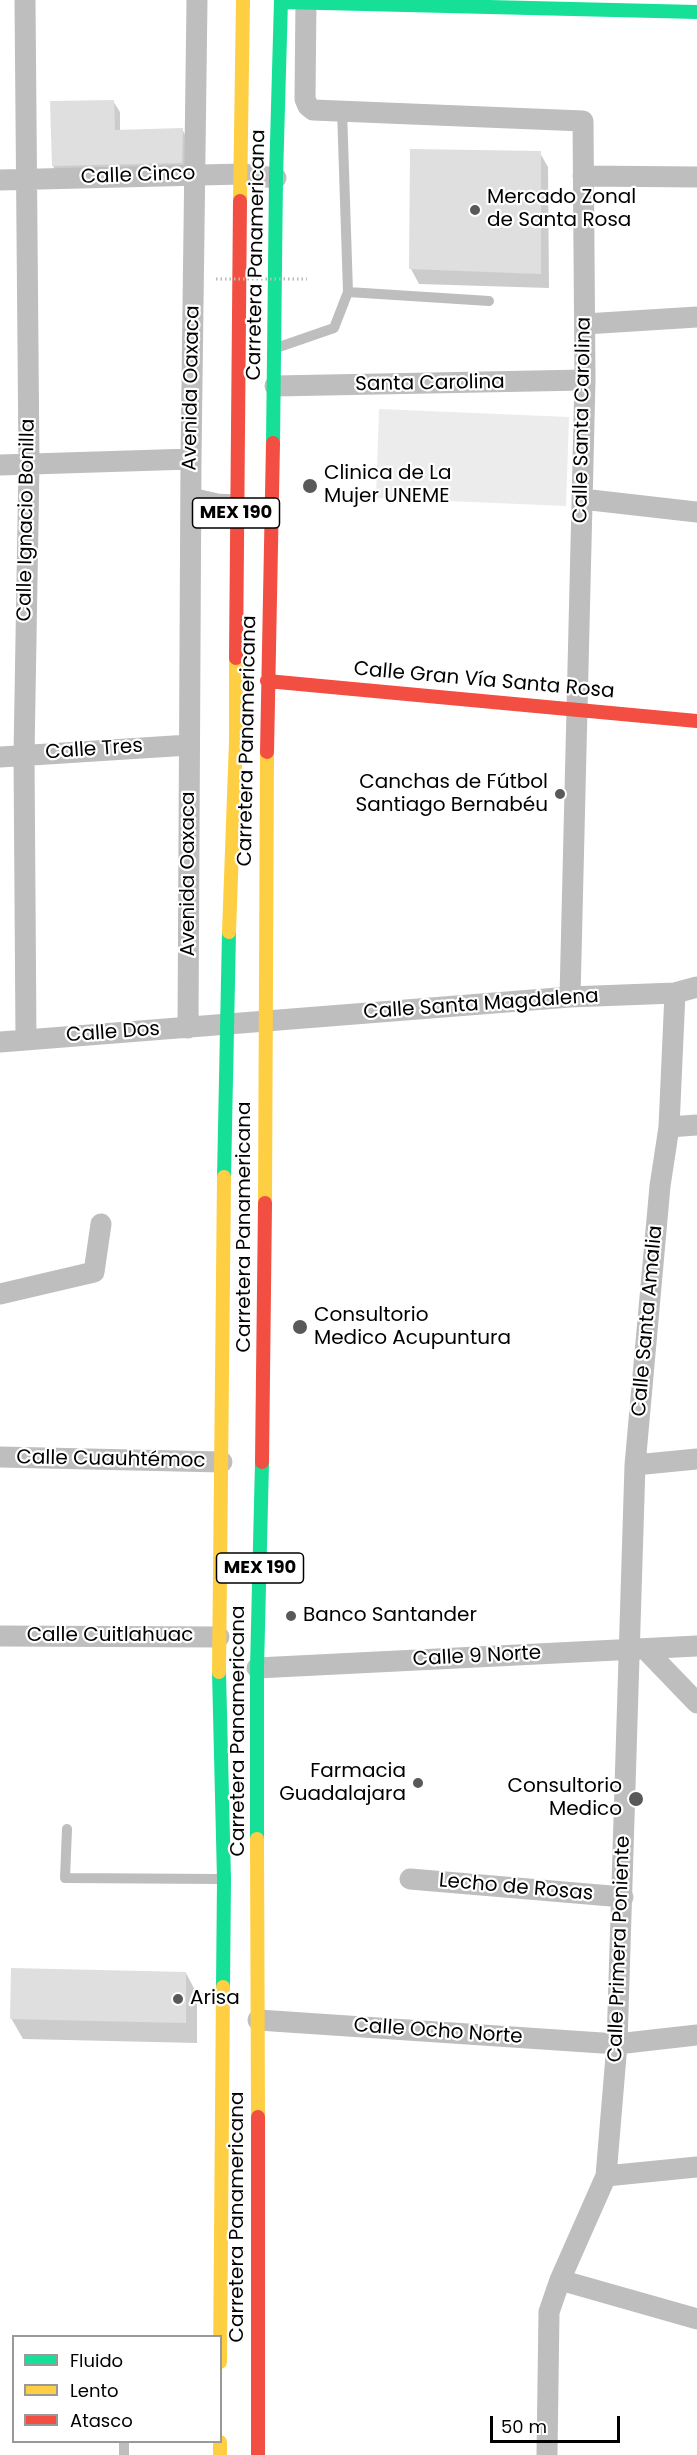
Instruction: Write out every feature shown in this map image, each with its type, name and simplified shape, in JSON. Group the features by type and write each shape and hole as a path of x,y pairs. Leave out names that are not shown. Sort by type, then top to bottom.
{"main road":[{"name":"Carretera Panamericana","path":"220,2335 224,1879 219,1637 226,1025 236,741 236,505 243,0"},
{"name":"Carretera Panamericana","path":"258,2455 257,1668 264,1364 267,681 276,348 276,178 281,1"},
{"path":"281,1 582,5 697,12"},
{"name":"Calle Gran Vía Santa Rosa","path":"267,681 697,721"}],"street":[{"name":"Calle Ignacio Bonilla","path":"25,0 29,464 24,755 26,1040"},
{"name":"Avenida Oaxaca","path":"188,1028 191,459 197,0"},
{"name":"Calle Santa Carolina","path":"306,2 305,99 313,110 583,121 585,380 570,997"},
{"name":"Calle Cinco","path":"0,180 242,174 276,178"},
{"path":"583,176 697,177"},
{"path":"585,324 697,316"},
{"name":"Santa Carolina","path":"275,386 585,380"},
{"path":"0,465 191,459"},
{"path":"191,498 217,504 236,505"},
{"path":"582,499 697,513"},
{"name":"Calle Tres","path":"0,757 189,745"},
{"name":"Calle Santa Magdalena","path":"226,1025 570,997 675,993 697,987"},
{"name":"Calle Santa Amalia","path":"637,1649 635,1464 660,1186 669,1127 675,993"},
{"name":"Calle Dos","path":"0,1042 226,1025"},
{"path":"669,1127 697,1125"},
{"path":"0,1294 94,1272 101,1224"},
{"name":"Calle Cuauhtémoc","path":"0,1457 222,1462"},
{"path":"635,1464 697,1459"},
{"name":"Calle Cuitlahuac","path":"0,1636 219,1637"},
{"name":"Calle 9 Norte","path":"257,1668 697,1646"},
{"path":"637,1649 697,1703"},
{"name":"Calle Primera Poniente","path":"547,2455 549,2312 560,2280 606,2176 617,2044 637,1649"},
{"name":"Lecho de Rosas","path":"410,1879 623,1897"},
{"name":"Calle Ocho Norte","path":"258,2020 617,2044 697,2035"},
{"path":"606,2176 697,2167"},
{"path":"560,2280 697,2319"}],"lane":[{"path":"276,348 334,328 348,292 342,110"},
{"path":"348,292 489,301"},
{"path":"67,1829 65,1878 224,1879"}],"path":[{"path":"216,279 307,279"}],"shaded area":[{"path":"379,409 569,417 566,506 376,498"}],"building":[{"path":"114,100 115,130 183,128 182,163 52,166 50,101"},
{"name":"Mercado Zonal de Santa Rosa","path":"410,149 541,151 541,274 409,269"},
{"path":"11,1968 186,1972 186,2023 10,2019"}],"traffic: fast":[{"path":"273,443 281,0"},
{"path":"281,2 697,12"},
{"path":"224,1177 229,932"},
{"path":"257,1839 257,1668 262,1462"},
{"path":"219,1672 224,1879 223,1987"}],"traffic: slow":[{"path":"240,201 243,0"},
{"path":"229,932 236,741 236,658"},
{"path":"265,1203 267,752"},
{"path":"219,1672 224,1177"},
{"path":"257,1839 258,2117"},
{"path":"220,2335 223,1987"},
{"path":"220,2443 220,2455"}],"traffic: jam":[{"path":"236,658 240,201"},
{"path":"267,752 273,443"},
{"path":"267,681 697,721"},
{"path":"262,1462 265,1203"},
{"path":"258,2117 258,2455"}],"place":[{"name":"Mercado Zonal de Santa Rosa","path":"475,210"},
{"name":"Clinica de La Mujer UNEME","path":"310,486"},
{"name":"Canchas de Fútbol Santiago Bernabéu","path":"560,794"},
{"name":"Consultorio Medico Acupuntura","path":"300,1327"},
{"name":"Banco Santander","path":"291,1616"},
{"name":"Farmacia Guadalajara","path":"418,1783"},
{"name":"Consultorio Medico","path":"636,1799"},
{"name":"Arisa","path":"178,1999"}]}
